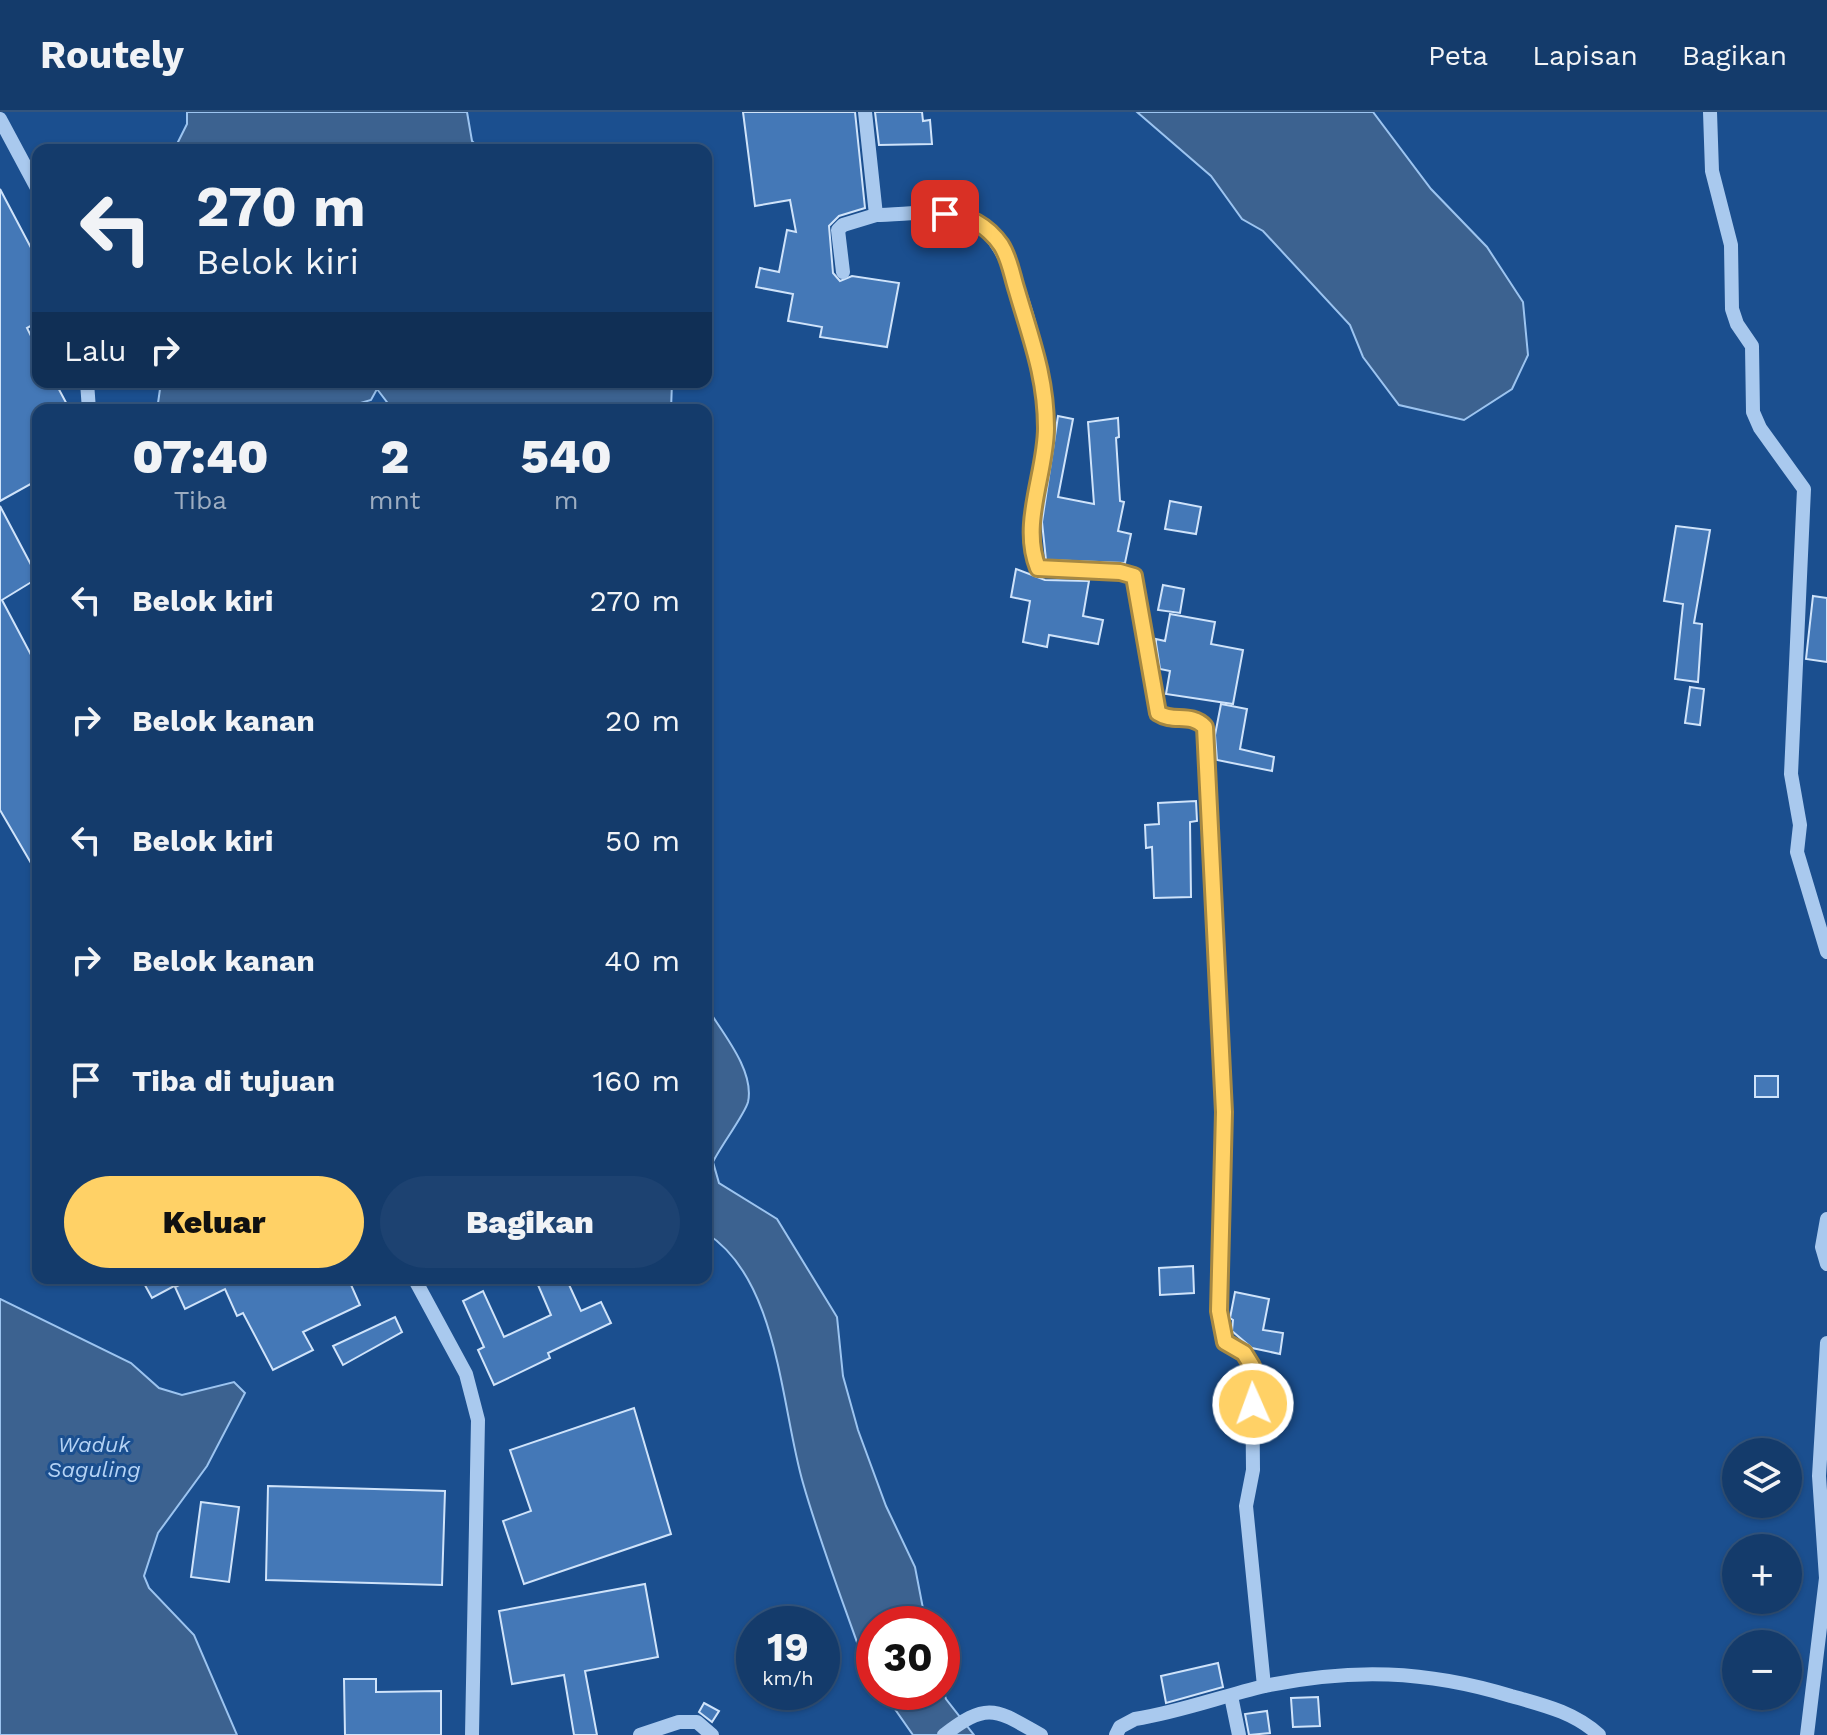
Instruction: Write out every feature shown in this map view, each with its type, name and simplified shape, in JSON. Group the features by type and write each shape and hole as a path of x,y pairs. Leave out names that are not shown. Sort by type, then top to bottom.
{"street":[{"path":"865,112 876,215"},
{"path":"1710,112 1712,171 1731,245 1732,309 1737,324 1752,346 1753,412 1760,428 1804,489 1791,774 1800,825 1797,852 1827,952"},
{"path":"0,119 32,179"},
{"path":"843,272 838,230 843,225 876,215 963,214 989,232 1001,246 1033,333 1041,373 1046,426 1033,507 1034,558 1038,568 1120,572 1134,576 1158,713 1168,719 1194,718 1205,727 1224,1112 1218,1289 1221,1334 1232,1348 1244,1353 1252,1366 1253,1470 1246,1506 1264,1686"},
{"path":"1827,1219 1822,1247 1827,1264"},
{"path":"417,1284 466,1374 478,1420 472,1735"},
{"path":"1807,1735 1826,1578 1819,1476 1827,1343"},
{"path":"1116,1735 1120,1727 1135,1719 1264,1686 1368,1671 1424,1677 1491,1690 1569,1714 1599,1735"},
{"path":"1231,1696 1239,1735"},
{"path":"944,1735 979,1711 995,1710 1041,1735"},
{"path":"640,1735 679,1722 697,1722 712,1735"}],"water":[{"path":"187,112 467,112 475,144 177,144 187,124"},
{"path":"1137,112 1373,112 1431,189 1487,247 1523,302 1528,355 1512,389 1464,420 1399,405 1363,357 1350,325 1263,231 1242,219 1211,176"},
{"path":"160,388 672,388 671,404 388,404 377,389 371,400 357,404 158,404"},
{"path":"712,1015 742,1064 749,1090 746,1107 713,1162 719,1183 777,1219 837,1317 843,1376 858,1430 886,1506 915,1567 923,1606 856,1606 856,1640 810,1507 774,1347 749,1281 730,1254 712,1238"},
{"name":"Waduk Saguling","path":"0,1299 131,1363 159,1388 182,1395 234,1382 245,1393 207,1466 158,1533 144,1576 149,1588 194,1635 237,1735 0,1735"},
{"path":"896,1710 955,1710 974,1735 913,1735"}],"building":[{"path":"743,112 855,112 865,208 839,216 829,226 833,273 840,281 852,276 899,283 887,347 820,337 822,327 788,321 793,294 756,287 760,268 779,272 787,230 796,232 790,200 755,206"},
{"path":"875,112 922,112 923,121 930,120 932,144 879,145"},
{"path":"0,189 32,250 32,325 27,328 32,338 32,388 58,388 67,404 32,404 32,483 0,501"},
{"path":"1058,416 1073,419 1058,497 1094,504 1088,422 1118,418 1119,437 1116,438 1120,501 1124,502 1118,531 1131,534 1125,563 1046,560 1042,522"},
{"path":"1170,501 1201,507 1196,534 1165,529"},
{"path":"0,506 32,567 32,582 2,600 32,657 32,865 0,810"},
{"path":"1676,526 1710,530 1694,623 1702,624 1698,682 1675,679 1683,604 1664,601"},
{"path":"1016,569 1045,580 1089,581 1083,616 1103,620 1098,644 1049,635 1047,647 1023,642 1030,601 1011,597"},
{"path":"1163,585 1184,589 1180,613 1158,610"},
{"path":"1813,596 1827,598 1827,662 1806,659"},
{"path":"1170,614 1215,622 1211,644 1243,650 1233,704 1166,694 1170,671 1160,669 1156,639 1165,641"},
{"path":"1690,687 1704,689 1700,725 1685,723"},
{"path":"1221,704 1247,709 1240,749 1274,757 1272,771 1217,760 1215,735"},
{"path":"1196,801 1197,821 1190,822 1191,897 1154,898 1152,847 1146,848 1145,825 1159,824 1158,803"},
{"path":"1755,1076 1778,1076 1778,1097 1755,1097"},
{"path":"1193,1266 1194,1293 1160,1295 1159,1268"},
{"path":"144,1284 178,1284 152,1298"},
{"path":"181,1284 351,1284 360,1305 303,1332 313,1350 273,1370 243,1313 237,1316 225,1289 185,1309 175,1287"},
{"path":"538,1284 569,1284 581,1311 601,1302 611,1323 548,1353 550,1358 494,1385 478,1350 484,1347 463,1301 483,1291 504,1337 551,1315"},
{"path":"1235,1292 1269,1299 1263,1330 1283,1333 1280,1354 1252,1348 1232,1331 1233,1320 1230,1318"},
{"path":"395,1317 402,1332 343,1365 333,1346"},
{"path":"634,1408 671,1534 524,1584 503,1521 531,1511 510,1450"},
{"path":"268,1486 445,1491 442,1585 266,1580"},
{"path":"201,1502 239,1507 229,1582 191,1577"},
{"path":"645,1584 658,1657 585,1671 597,1735 574,1735 564,1675 512,1684 499,1611"},
{"path":"1218,1663 1223,1687 1166,1703 1161,1676"},
{"path":"344,1679 376,1679 376,1692 441,1691 441,1735 345,1735"},
{"path":"1318,1697 1320,1726 1293,1727 1291,1698"},
{"path":"704,1703 719,1711 712,1722 699,1712"},
{"path":"1267,1711 1270,1733 1249,1735 1245,1714"}],"route":[{"path":"945,214 963,214 989,232 1001,246 1033,333 1046,426 1033,507 1034,558 1038,568 1087,573 1120,572 1134,576 1158,713 1168,719 1194,718 1205,727 1217,1021 1224,1112 1219,1311 1221,1334 1225,1342 1244,1353 1252,1366 1253,1404"}]}
